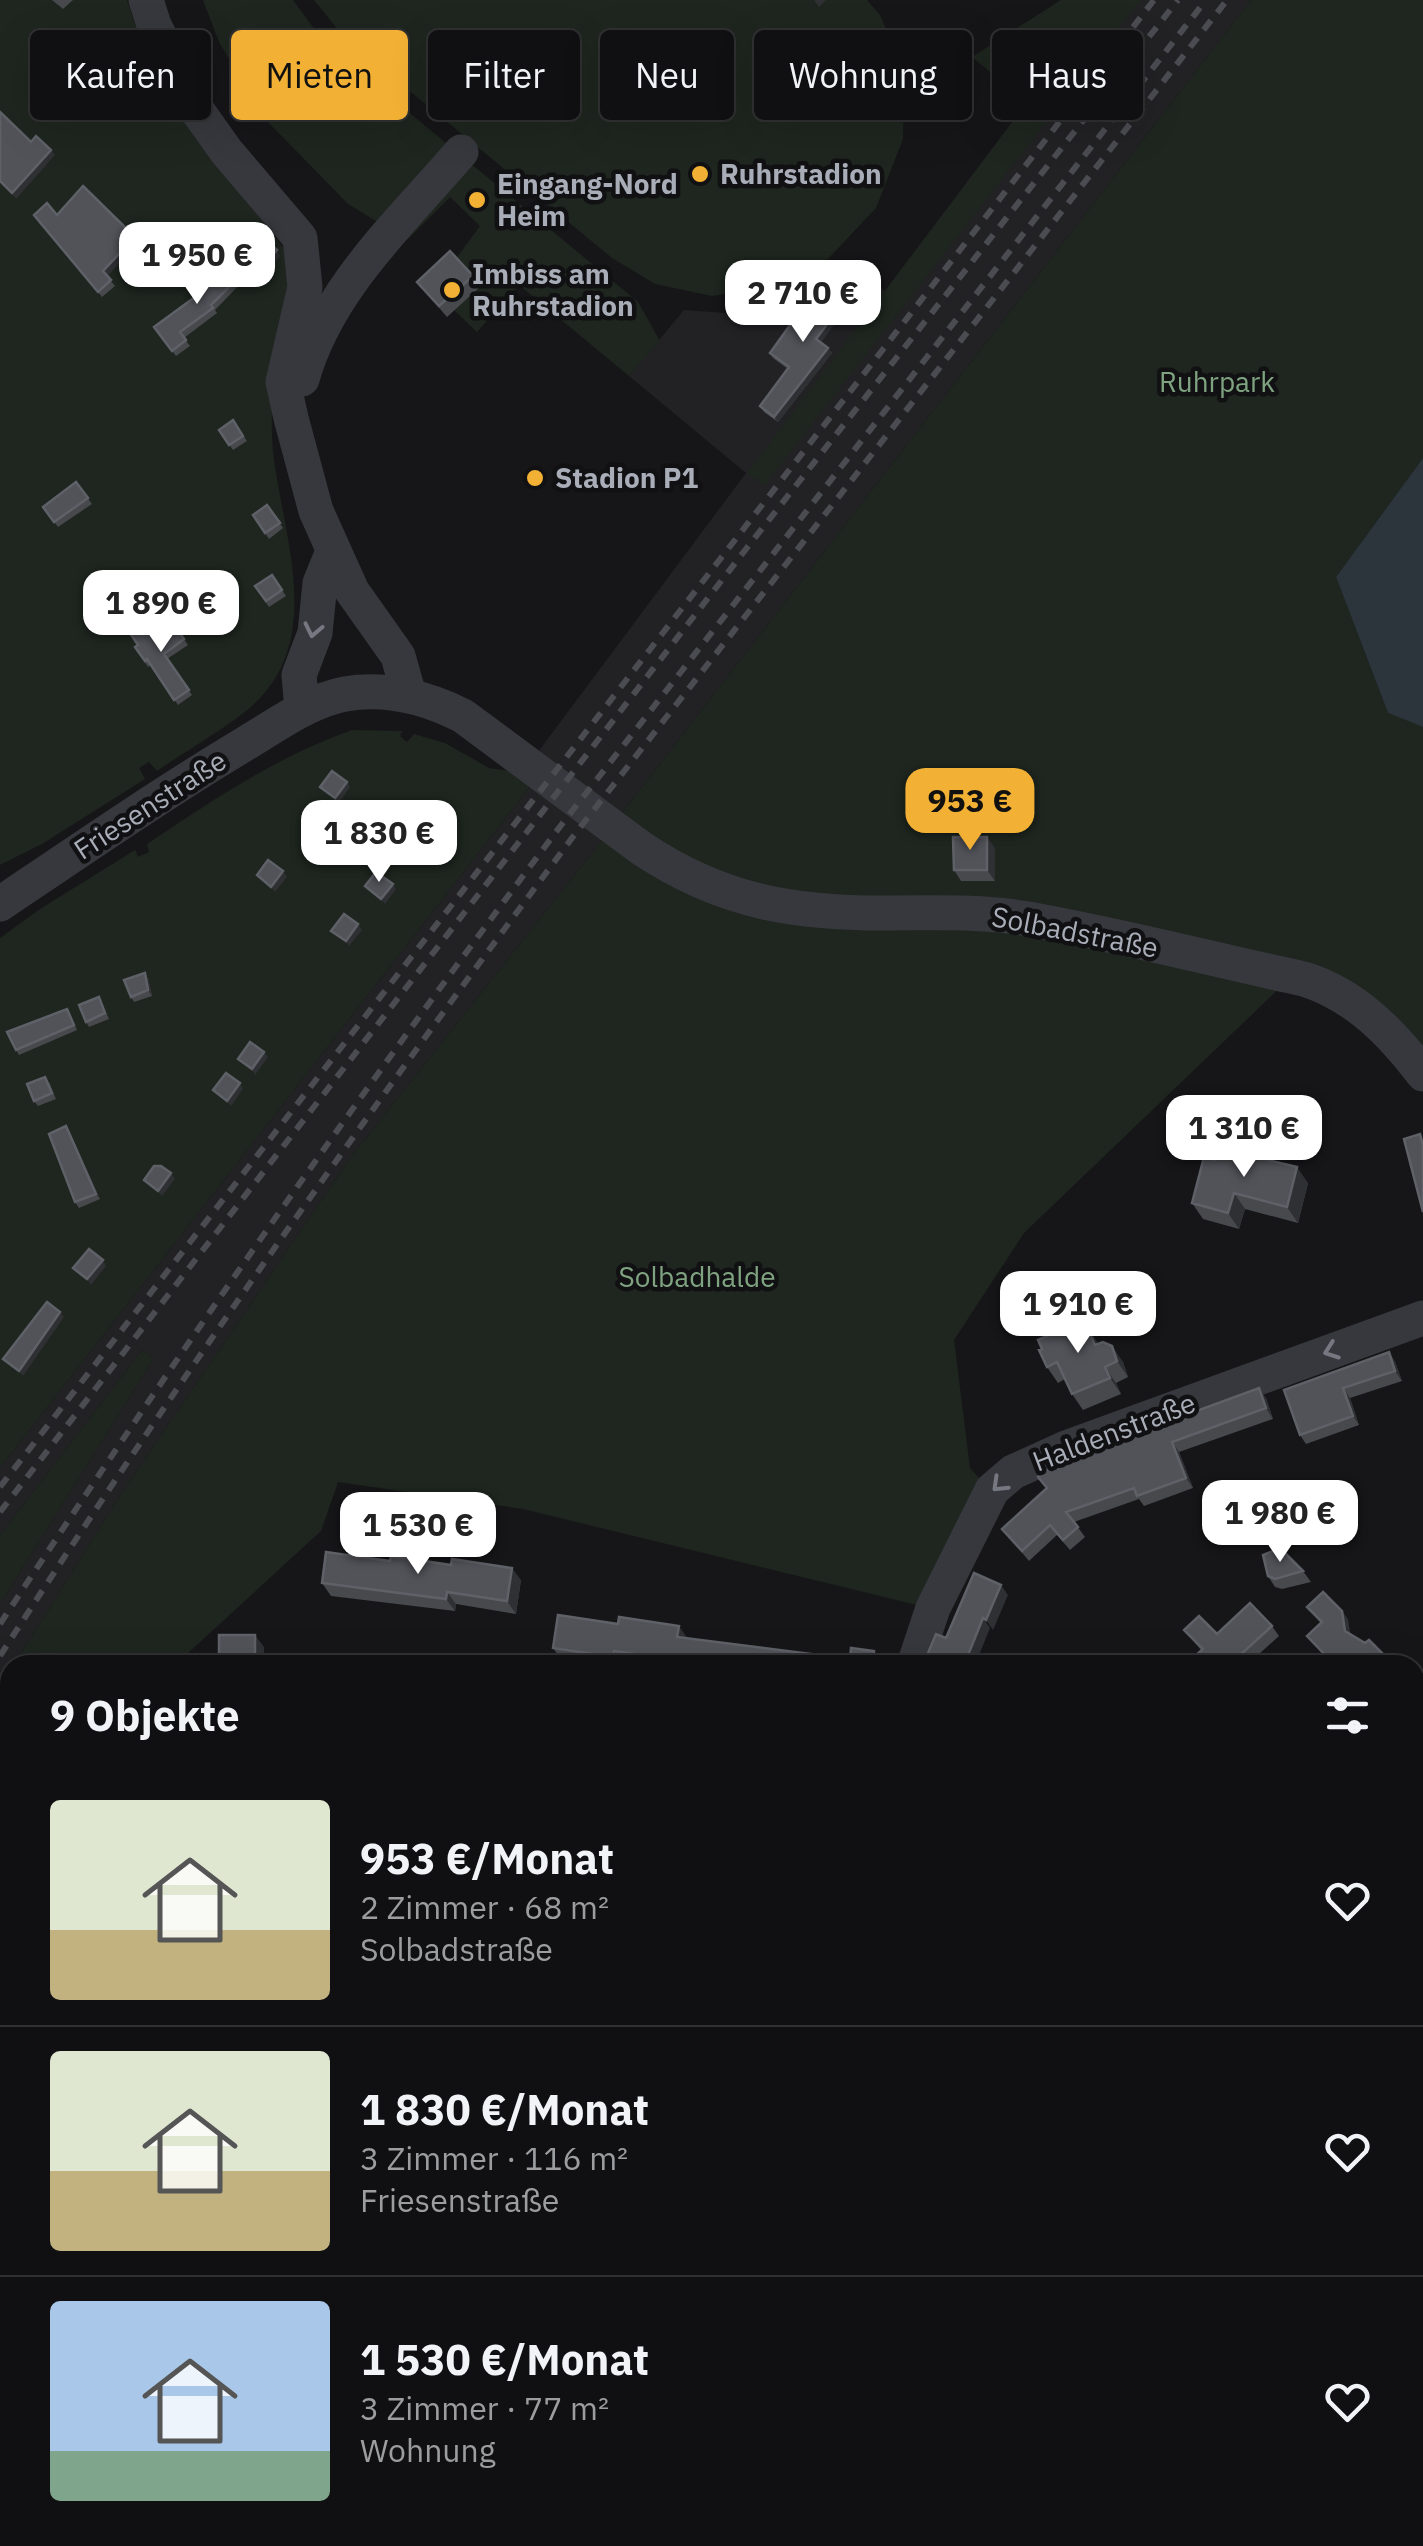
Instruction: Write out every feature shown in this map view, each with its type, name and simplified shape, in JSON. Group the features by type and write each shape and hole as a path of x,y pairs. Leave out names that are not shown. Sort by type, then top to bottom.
{"street":[{"path":"146,0 192,103 226,152 300,238 305,287 283,382 291,418 316,511 333,551 352,590 398,656 409,695"},
{"path":"291,418 305,369 327,318 372,256 460,152"},
{"path":"302,710 299,675 315,634 320,583 333,551"},
{"name":"Friesenstraße","path":"0,904 186,780 302,710 345,694 409,695 437,702 492,734 641,848"},
{"name":"Solbadstraße","path":"641,848 720,891 797,909 844,913 964,912 1022,918 1304,979 1356,1004 1394,1038 1423,1074"},
{"name":"Haldenstraße","path":"917,1655 933,1608 977,1514 992,1490 1013,1472 1066,1448 1423,1318"}],"shaded area":[{"path":"1104,0 1251,0 615,822 532,760 746,473 629,376 684,310 725,313 773,304 804,294 852,264 885,291 1014,120 1143,120 1143,30 1081,30"},
{"path":"1423,458 1423,727 1388,713 1336,577"},
{"path":"539,775 611,829 351,1157 121,1494 20,1655 0,1655 0,1604 154,1358 142,1350 0,1535 0,1468"}],"green space":[{"path":"0,0 127,0 138,30 30,30 30,120 187,120 293,260 277,355 272,427 294,588 293,622 286,654 271,684 246,711 157,771 149,762 139,768 145,779 42,844 0,865"},
{"path":"203,0 293,0 315,30 231,30 231,62"},
{"name":"Ruhrstadion","path":"314,0 867,0 886,30 754,30 754,120 903,120 903,139 876,208 827,260 766,287 712,296 655,284 612,258 445,120 580,120 580,30 428,30 428,106 408,90 408,30 338,30"},
{"path":"1061,0 1141,0 1118,30 1014,30"},
{"name":"Ruhrpark","path":"1251,0 1423,0 1423,458 1336,577 1388,713 1423,727 1423,1071 1304,973 748,894 615,822"},
{"path":"992,44 992,74 972,57"},
{"path":"408,112 638,302 660,341 629,376 519,285 477,332 433,290 480,226 450,197 407,240 348,204 266,120 408,120"},
{"path":"1014,120 1048,120 764,486 747,473"},
{"path":"352,730 402,731 400,736 407,742 414,734 445,743 489,768 539,775 0,1468 0,938 135,850 138,857 149,852 147,844 246,781 297,753"},
{"name":"Solbadhalde","path":"611,829 671,872 1020,924 1287,981 1024,1233 954,1340 970,1468 991,1491 929,1608 523,1509 338,1482 321,1531 186,1655 20,1655 121,1494 351,1157"},
{"path":"142,1350 154,1358 0,1604 0,1535"}],"building":[{"path":"0,112 31,142 36,136 51,150 12,193 0,181"},
{"path":"83,186 135,237 103,271 111,280 98,292 34,215 47,203 57,215"},
{"path":"266,240 277,250 263,268 251,256"},
{"path":"450,251 473,276 439,306 417,282"},
{"path":"229,259 243,273 211,305 213,308 180,332 186,340 172,351 154,327 221,278 216,273"},
{"path":"835,280 851,292 816,339 828,348 774,417 760,406 789,367 770,353 811,296 819,302"},
{"path":"233,420 243,436 229,445 219,430"},
{"path":"76,482 88,498 54,522 43,507"},
{"path":"267,505 280,523 265,533 253,515"},
{"path":"272,575 282,590 266,601 255,586"},
{"path":"171,620 184,639 164,654 189,690 174,700 135,647 138,645 130,633 143,624 151,636"},
{"path":"332,771 347,782 335,798 320,787"},
{"path":"408,827 423,838 412,852 397,841"},
{"path":"953,837 987,837 987,870 954,870"},
{"path":"268,860 283,871 271,887 257,875"},
{"path":"376,872 393,884 381,899 365,886"},
{"path":"344,914 358,924 346,941 331,931"},
{"path":"145,973 148,990 131,997 124,980"},
{"path":"99,997 105,1013 86,1022 79,1005"},
{"path":"67,1009 74,1025 16,1050 7,1032"},
{"path":"250,1042 264,1052 252,1069 238,1059"},
{"path":"226,1073 240,1083 227,1101 213,1090"},
{"path":"45,1077 52,1093 34,1101 27,1084"},
{"path":"66,1126 96,1194 75,1202 49,1134"},
{"path":"1420,1134 1423,1145 1423,1212 1404,1139"},
{"path":"1239,1145 1270,1153 1268,1160 1297,1167 1287,1207 1234,1193 1228,1213 1192,1203 1204,1157 1215,1160 1216,1155 1235,1160"},
{"path":"154,1166 171,1173 158,1191 144,1180"},
{"path":"89,1249 103,1260 87,1279 73,1268"},
{"path":"47,1302 60,1312 19,1371 3,1359"},
{"path":"1083,1320 1095,1345 1103,1342 1112,1346 1117,1361 1105,1367 1110,1378 1072,1394 1057,1362 1047,1367 1038,1340"},
{"path":"1389,1352 1395,1371 1343,1388 1353,1416 1300,1435 1284,1390"},
{"path":"1259,1388 1266,1408 1172,1442 1186,1478 1137,1496 1134,1488 1066,1512 1078,1527 1063,1540 1050,1525 1022,1551 1002,1529 1047,1488 1038,1477 1057,1462"},
{"path":"1280,1548 1303,1571 1275,1579 1268,1576 1263,1555"},
{"path":"326,1552 451,1565 452,1559 512,1568 507,1601 447,1592 446,1599 322,1583"},
{"path":"974,1573 1001,1585 968,1655 927,1655 936,1634 946,1638"},
{"path":"1323,1592 1342,1611 1345,1631 1365,1643 1369,1640 1383,1654 1325,1655 1307,1636 1322,1622 1307,1607"},
{"path":"1250,1603 1272,1626 1240,1655 1196,1655 1203,1649 1184,1630 1199,1616 1217,1634"},
{"path":"558,1615 618,1624 619,1617 679,1626 677,1637 819,1655 641,1655 614,1651 613,1655 600,1655 553,1648"},
{"path":"219,1635 255,1635 255,1655 219,1655"},
{"path":"851,1648 874,1651 873,1655 850,1655"}],"railway":[{"path":"0,1487 1154,0"},
{"path":"0,1512 746,549 1178,0"},
{"path":"0,1624 274,1220 489,922 1206,0"},
{"path":"1,1655 209,1343 500,935 1227,0"}],"place":[{"name":"Ruhrstadion","path":"700,174"},
{"name":"Eingang-Nord Heim","path":"477,200"},
{"name":"Imbiss am Ruhrstadion","path":"452,290"},
{"name":"Stadion P1","path":"535,478"}]}
